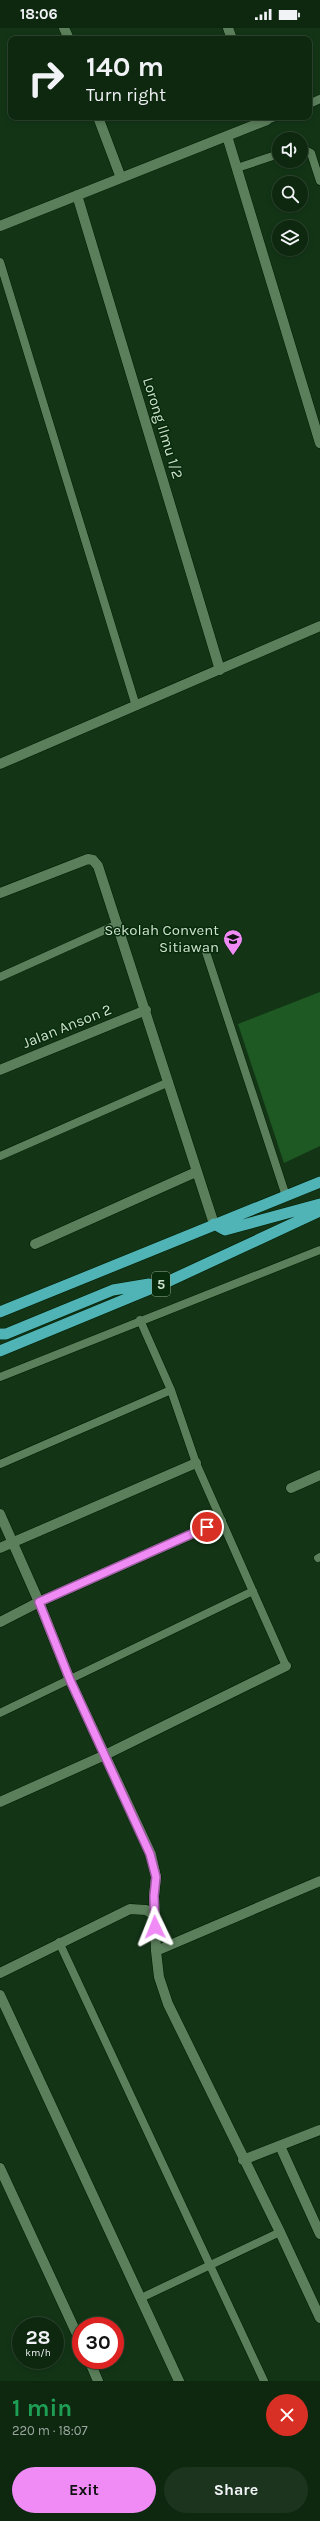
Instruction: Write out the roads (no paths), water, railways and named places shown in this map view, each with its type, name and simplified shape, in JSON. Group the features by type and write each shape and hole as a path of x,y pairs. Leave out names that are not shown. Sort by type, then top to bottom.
{"highway":[{"name":"5","path":"0,1312 320,1182"},
{"path":"214,1224 225,1230 320,1204"},
{"name":"5","path":"0,1350 167,1282 320,1211"},
{"path":"0,1334 6,1334 114,1290 167,1282"}],"street":[{"path":"99,120 121,178"},
{"path":"0,226 264,120"},
{"path":"227,136 320,443"},
{"name":"Lorong Ilmu 1/2","path":"77,195 220,670"},
{"path":"0,764 320,626"},
{"path":"0,893 88,859 93,860 98,866 146,1010 196,1172 214,1224"},
{"name":"Jalan Anson 2","path":"0,1070 146,1010"},
{"path":"35,1244 196,1172"},
{"path":"0,1548 196,1463"},
{"path":"291,1488 320,1475"},
{"path":"0,1514 39,1602 70,1680 150,1854 156,1877 154,1916 159,1977 168,2004 243,2160 280,2232 320,2318"},
{"path":"0,1622 39,1602 221,1521"},
{"path":"0,1802 105,1755 286,1666"},
{"path":"156,1951 320,1881"},
{"path":"0,1973 59,1942 130,1909 146,1910 154,1916"},
{"path":"0,1996 179,2381"},
{"path":"243,2160 320,2130"},
{"path":"280,2146 320,2234"},
{"path":"0,2168 72,2324"},
{"path":"93,2369 98,2381"}],"lane":[{"path":"308,151 312,153 320,181"},
{"path":"237,168 272,156"},
{"path":"0,262 136,706"},
{"path":"0,977 118,924"},
{"path":"205,949 286,1196"},
{"path":"0,1156 168,1082"},
{"path":"0,1377 140,1320 320,1250"},
{"path":"140,1320 171,1390 196,1463 286,1666"},
{"path":"0,1464 171,1390"},
{"path":"0,1713 253,1591"},
{"path":"59,1942 264,2381"},
{"path":"141,2298 280,2232"}],"place":[{"name":"Sekolah Convent Sitiawan","path":"233,956"}]}
